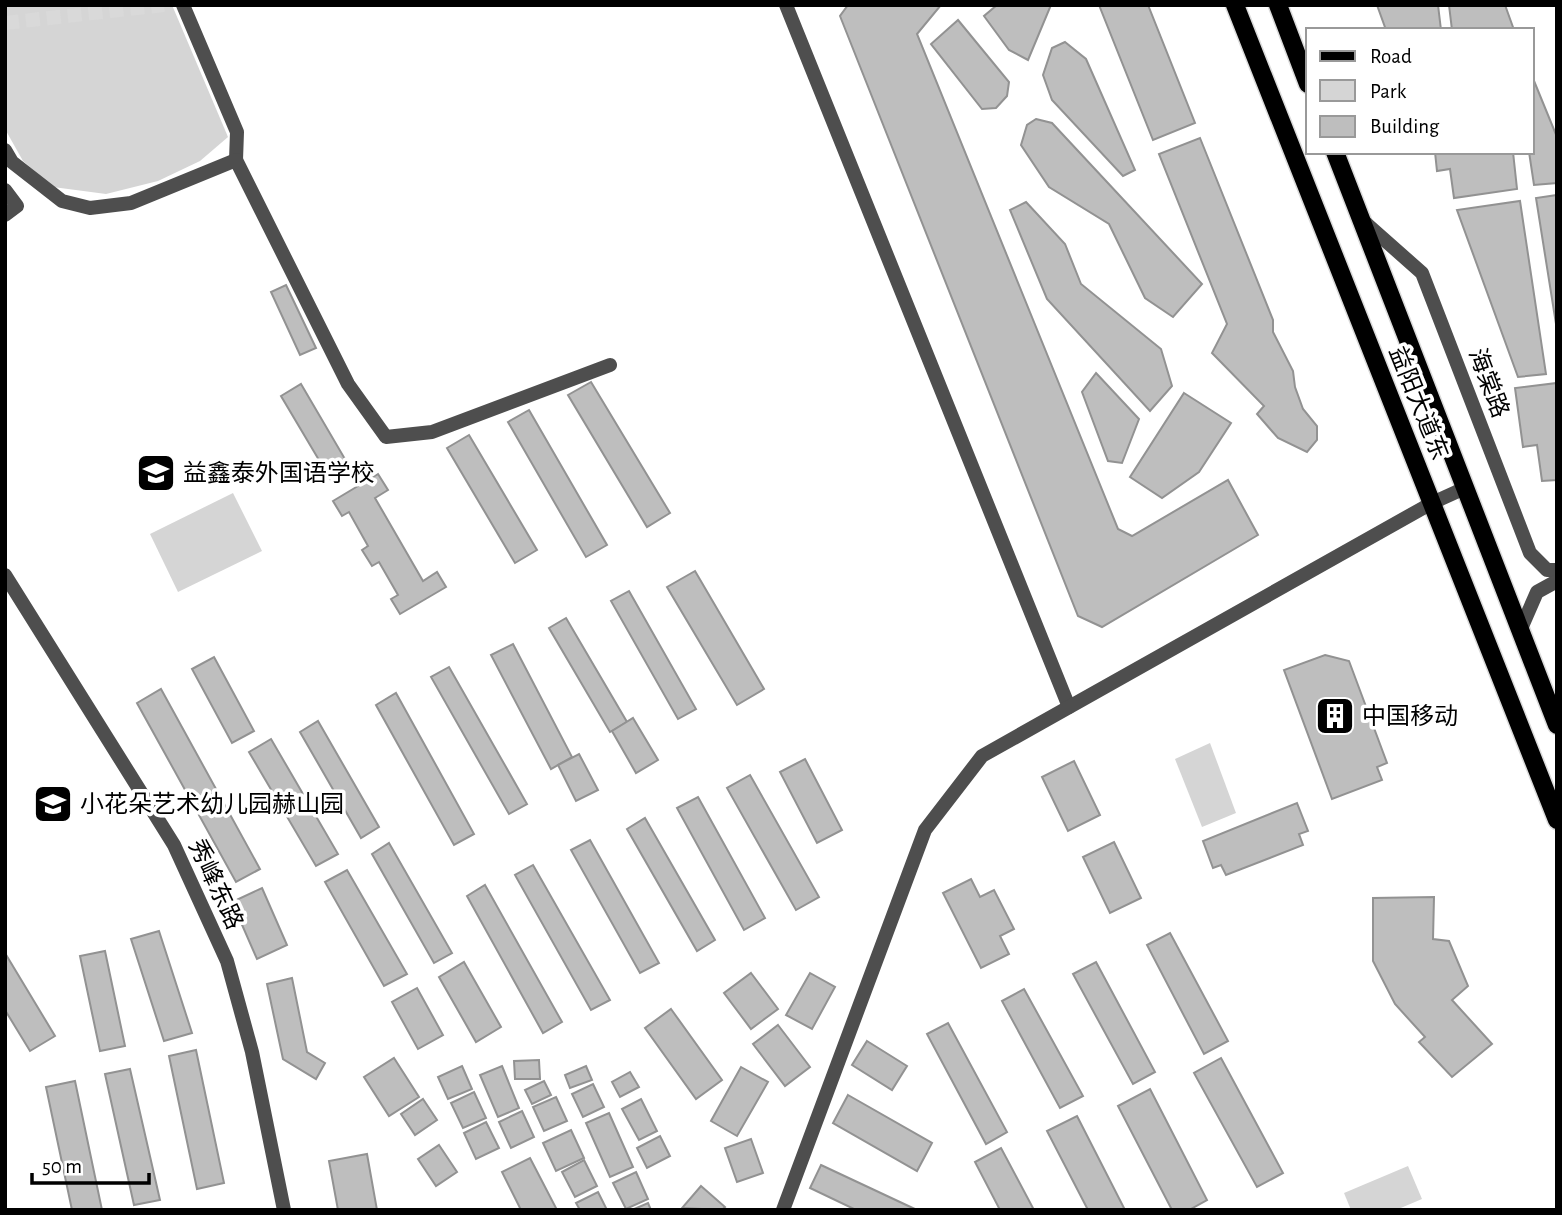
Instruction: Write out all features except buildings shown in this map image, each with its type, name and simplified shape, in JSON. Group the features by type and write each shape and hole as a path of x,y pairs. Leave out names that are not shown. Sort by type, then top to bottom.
{"main road":[{"name":"益阳大道东","path":"1234,5 1557,820"},
{"path":"1278,5 1306,79"},
{"path":"1336,154 1557,725"}],"street":[{"path":"183,5 237,132 236,160 348,384 386,438 432,432 610,365"},
{"path":"786,5 1069,707"},
{"path":"5,150 12,162 62,201 90,208 131,203 236,160"},
{"path":"5,190 18,206 5,215"},
{"name":"海棠路","path":"1361,219 1422,273 1530,553 1547,570 1557,570"},
{"path":"783,1210 925,830 982,756 1432,503 1465,488"},
{"name":"秀峰东路","path":"5,575 174,845 227,961 252,1052 284,1210"},
{"path":"1520,631 1537,592 1557,581"}],"green space":[{"path":"5,5 172,5 228,137 200,161 158,181 106,194 53,187 23,161 5,129"},
{"path":"233,493 262,551 178,592 150,534"},
{"path":"1210,743 1236,813 1202,827 1175,759"},
{"path":"1408,1166 1422,1199 1396,1210 1351,1210 1344,1193"}],"tunnel":[{"path":"5,23 164,5"}],"place":[{"name":"益鑫泰外国语学校","path":"156,473"},
{"name":"中国移动","path":"1335,716"},
{"name":"小花朵艺术幼儿园赫山园","path":"53,804"}]}
